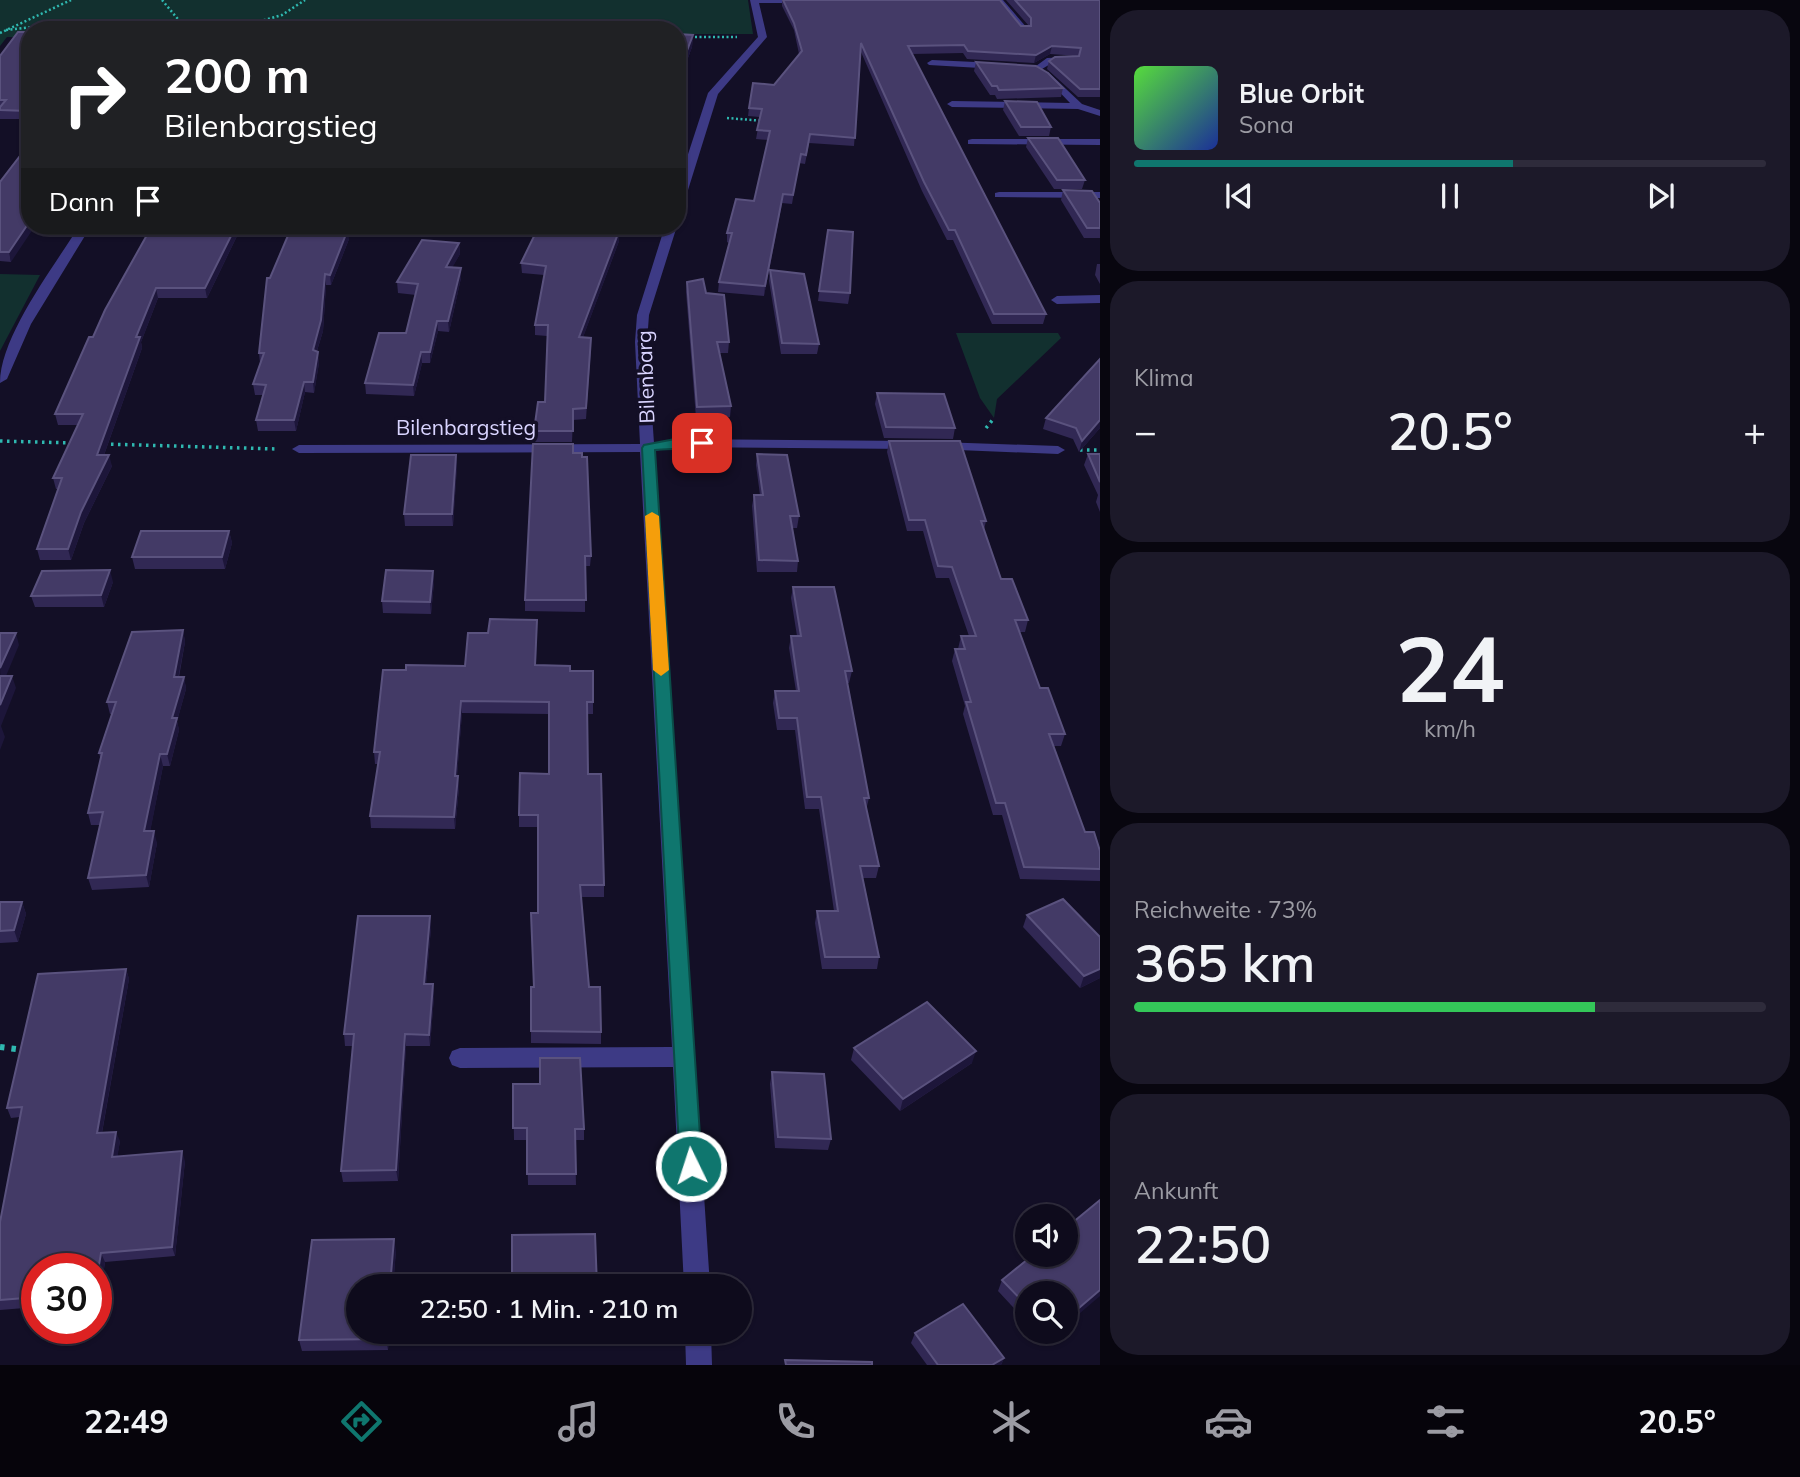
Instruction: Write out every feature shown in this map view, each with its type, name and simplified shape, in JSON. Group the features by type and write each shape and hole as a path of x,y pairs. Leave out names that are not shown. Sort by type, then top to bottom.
{"street":[{"path":"686,177 713,93 763,37 754,1 846,0"},
{"path":"999,0 1024,30"},
{"path":"1037,69 1050,60 1074,60"},
{"path":"932,63 1012,67"},
{"path":"1025,68 1044,73 1079,106"},
{"path":"952,104 1079,106 1100,113"},
{"path":"972,142 1099,144 1096,134 1100,128"},
{"path":"1077,191 1100,190"},
{"path":"999,195 1100,195"},
{"path":"0,379 25,324 79,235"},
{"name":"Bilenbarg","path":"668,235 643,315 641,342 696,1274"},
{"path":"1057,299 1100,299"},
{"name":"Bilenbargstieg","path":"299,449 649,448 675,443 702,443 972,446 1058,450"},
{"path":"460,1058 683,1057"},
{"path":"698,1344 699,1365"}],"path":[{"path":"26,21 71,0"},
{"path":"162,0 178,21"},
{"path":"261,21 282,15 306,0"},
{"path":"0,33 21,23"},
{"path":"6,30 21,28"},
{"path":"686,37 763,37"},
{"path":"705,117 770,121"},
{"path":"0,441 85,443"},
{"path":"98,444 299,449"},
{"path":"0,1047 27,1050"}],"green space":[{"path":"0,0 748,0 753,34 686,34 686,21 21,21 21,37 7,37 0,46"},
{"path":"0,274 40,275 0,351"},
{"path":"956,333 1058,333 1061,338 997,399 994,418 980,398"}],"building":[{"path":"783,0 1000,0 1021,26 1031,26 1031,18 1015,0 1100,0 1100,89 1080,89 1049,61 1055,57 1079,56 1081,48 1052,46 1036,55 968,51 964,45 908,46 1046,314 994,314 955,230 949,230 924,182 861,43 855,138 810,134 806,155 801,154 793,195 783,194 765,286 719,282 732,233 727,233 736,199 754,201 770,131 757,130 762,109 749,108 753,83 774,85 802,51 794,23"},
{"path":"18,32 21,32 21,111 0,110 6,100 0,100 0,56"},
{"path":"686,35 693,35 686,53"},
{"path":"976,62 1036,66 1048,73 1063,88 999,90 997,86 992,86"},
{"path":"1005,101 1037,102 1051,127 1021,127"},
{"path":"1028,138 1058,138 1085,180 1057,180"},
{"path":"21,155 21,234 9,252 0,252 0,182"},
{"path":"1063,190 1092,191 1100,203 1100,228 1087,228"},
{"path":"828,230 853,232 850,293 819,291"},
{"path":"147,235 232,235 205,288 156,288 136,337 140,337 97,455 109,455 81,512 68,549 37,549 62,478 53,478 83,414 55,414 89,337 93,337"},
{"path":"288,235 346,235 330,275 325,274 321,320 313,350 318,352 313,382 304,382 294,420 256,420 266,385 253,384 264,353 259,353 267,278 270,278"},
{"path":"535,235 617,235 579,337 591,338 586,408 573,409 573,431 534,431 538,402 545,402 548,325 535,325 546,266 521,263"},
{"path":"422,240 459,243 446,267 461,268 448,321 437,321 430,352 421,352 413,385 365,383 379,333 406,333 418,284 397,282"},
{"path":"770,270 804,274 819,344 782,343"},
{"path":"703,279 706,293 724,295 729,342 717,342 731,406 697,407 687,282"},
{"path":"1100,359 1100,420 1082,441 1076,428 1046,418"},
{"path":"877,393 944,394 955,428 886,427"},
{"path":"889,441 960,441 986,521 981,521 1001,579 1012,579 1028,620 1015,620 1040,688 1048,688 1065,734 1049,734 1085,832 1094,832 1100,851 1100,869 1024,867 1005,803 996,803 966,702 971,702 955,649 965,649 961,636 976,636 952,567 938,566 925,520 909,520"},
{"path":"533,444 573,444 573,453 582,453 582,457 587,457 591,556 585,556 586,600 525,600"},
{"path":"757,454 787,455 799,516 790,516 798,561 759,560 754,495 763,495"},
{"path":"1088,454 1100,454 1100,482"},
{"path":"411,455 456,455 452,514 404,514"},
{"path":"141,531 229,531 222,557 132,557"},
{"path":"110,570 101,595 31,596 42,571"},
{"path":"386,570 433,571 430,602 382,601"},
{"path":"793,587 834,587 852,671 845,671 869,798 864,798 879,866 860,866 879,957 825,957 817,911 838,911 821,797 807,797 797,718 779,718 775,691 799,691 791,636 801,636"},
{"path":"490,619 537,620 535,665 570,666 570,671 593,671 593,702 587,702 588,774 601,774 604,885 580,885 589,987 600,987 601,1032 531,1031 531,987 534,987 531,913 538,913 538,815 519,815 520,773 549,774 549,702 461,701 454,817 370,816 380,752 374,752 383,670 406,670 406,665 465,666 468,633 488,633"},
{"path":"183,630 174,677 184,677 172,718 177,718 167,754 160,754 144,831 154,831 146,875 88,878 103,812 88,813 102,753 99,753 116,702 107,702 132,632"},
{"path":"0,633 16,633 0,668"},
{"path":"0,676 12,676 0,705"},
{"path":"1063,899 1100,937 1100,969 1084,976 1027,915"},
{"path":"0,902 22,902 14,930 0,931"},
{"path":"358,916 430,916 424,984 433,984 429,1035 405,1034 396,1170 341,1171 354,1034 344,1034"},
{"path":"126,969 97,1133 116,1132 112,1157 182,1151 172,1247 101,1253 21,1253 21,1298 0,1300 0,1222 22,1107 7,1108 38,974"},
{"path":"927,1002 976,1051 903,1099 854,1048"},
{"path":"540,1058 580,1058 584,1129 575,1129 576,1174 527,1174 527,1128 513,1128 513,1084 540,1084"},
{"path":"772,1072 824,1074 831,1139 778,1137"},
{"path":"1100,1200 1100,1290 1078,1309 1078,1281 1015,1281 1015,1294 1002,1280 1018,1267 1078,1267 1078,1218"},
{"path":"595,1234 597,1274 512,1274 512,1235"},
{"path":"394,1239 391,1274 346,1274 346,1339 299,1340 312,1240"},
{"path":"963,1304 1004,1358 992,1365 938,1365 915,1333"},
{"path":"785,1360 872,1362 872,1365 786,1365"}],"slow traffic":[{"path":"652,516 661,670"}],"route":[{"path":"691,1166 649,448 675,443 702,443"}]}
